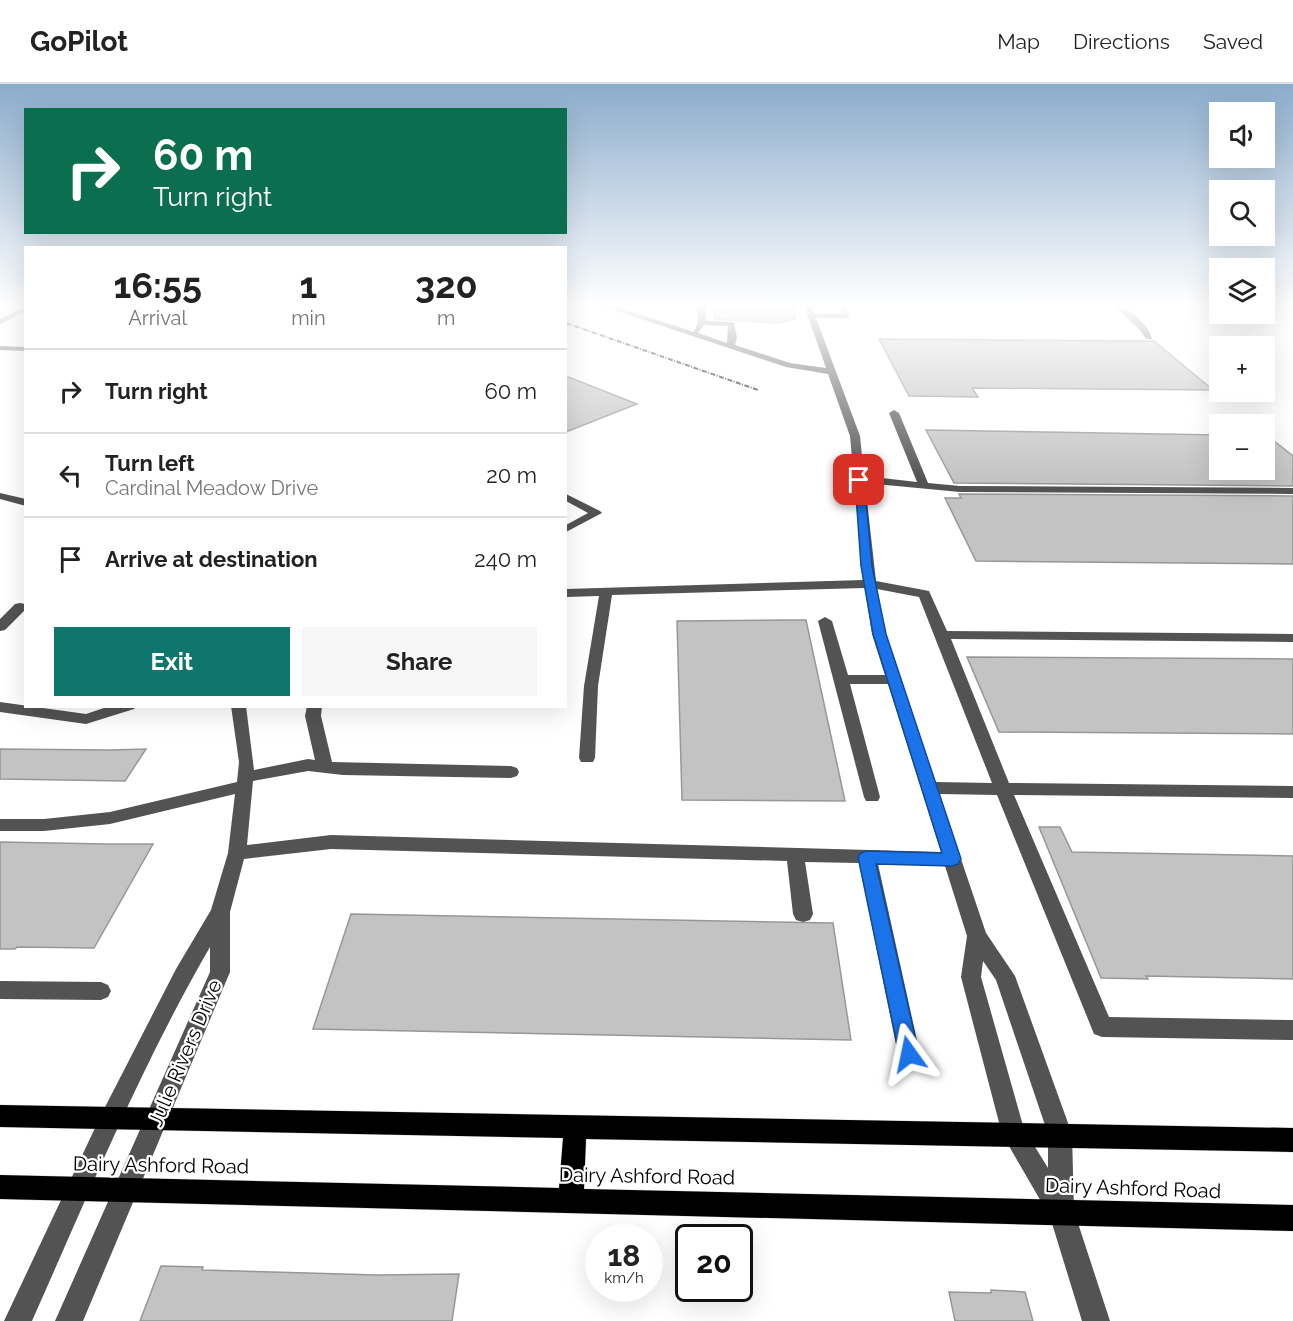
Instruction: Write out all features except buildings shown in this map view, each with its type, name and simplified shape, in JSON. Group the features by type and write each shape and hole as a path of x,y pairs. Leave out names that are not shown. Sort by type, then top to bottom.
{"main road":[{"path":"0,1116 1293,1140"},
{"path":"571,1200 575,1126"},
{"name":"Dairy Ashford Road","path":"0,1187 1293,1218"}],"street":[{"path":"782,363 832,372"},
{"path":"829,363 855,436 870,584 879,634 977,936 1005,976 1060,1134 1060,1211"},
{"path":"894,413 924,485"},
{"path":"859,480 960,489 1293,491"},
{"path":"0,496 24,502"},
{"path":"567,498 597,513 567,528"},
{"path":"567,592 870,584 924,594 1102,1027 1293,1030"},
{"path":"587,758 591,686 606,591"},
{"path":"0,627 20,607"},
{"path":"825,621 872,797"},
{"path":"942,635 1293,638"},
{"path":"842,680 894,679"},
{"path":"0,707 86,719 122,708"},
{"name":"Julie Rivers Drive","path":"18,1321 111,1119 183,975 220,912 237,853 247,762 238,708"},
{"path":"315,708 313,716 325,767"},
{"path":"0,825 44,825 110,818 308,765 511,772"},
{"path":"929,788 1293,792"},
{"path":"237,853 331,842 952,859"},
{"path":"795,855 803,914"},
{"path":"867,857 909,1054"},
{"name":"Julie Rivers Drive","path":"69,1321 220,972 220,912"},
{"path":"977,936 971,977 1014,1134 1060,1211 1096,1321"},
{"path":"0,990 101,991"}],"railway":[{"path":"680,363 758,390"}],"route":[{"path":"859,480 867,566 879,634 952,859 867,857 909,1054"}]}
